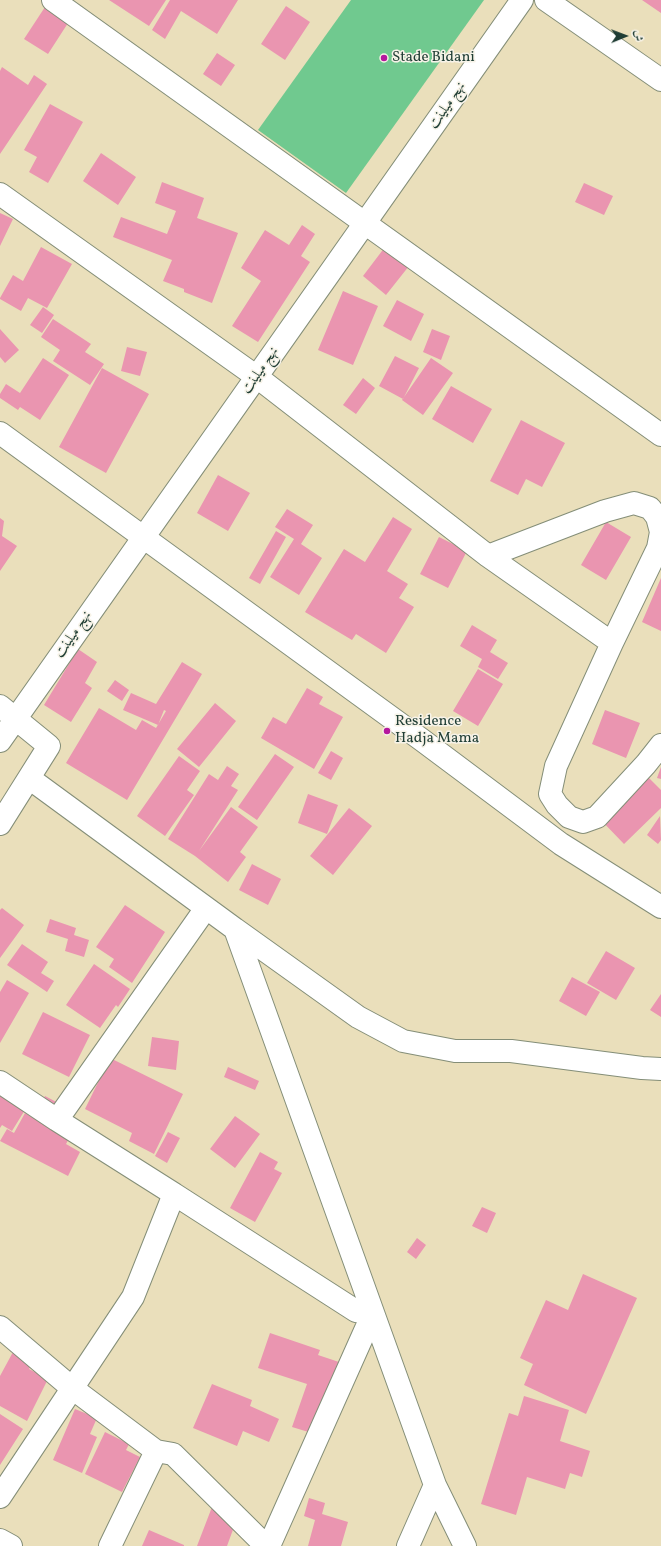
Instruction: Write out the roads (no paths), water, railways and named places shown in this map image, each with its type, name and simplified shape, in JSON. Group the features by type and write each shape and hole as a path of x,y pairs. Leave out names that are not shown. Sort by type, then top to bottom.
{"street":[{"path":"53,0 661,435"},
{"name":"نهج ميلينت","path":"0,741 8,712 144,537 522,0"},
{"path":"546,0 661,80"},
{"path":"0,194 257,377 488,556 612,643"},
{"path":"0,433 428,745 561,844 661,907"},
{"path":"488,556 606,511 634,503 650,508 657,517 661,532 658,548 612,643 556,766 550,794 557,805 569,817 583,822 597,817 646,764 661,745"},
{"path":"0,824 49,746 8,712"},
{"path":"29,778 358,1017 403,1041 455,1051 511,1051 642,1068 661,1069"},
{"path":"57,1120 206,908"},
{"path":"235,929 435,1485 465,1546"},
{"path":"257,989 261,975 268,969 283,963"},
{"path":"0,1082 356,1311 373,1313"},
{"path":"0,1497 133,1297 174,1194"},
{"path":"0,1327 72,1388 156,1451 173,1454 268,1546 373,1313"},
{"path":"110,1546 156,1451"},
{"path":"408,1546 435,1485"},
{"path":"0,1540 11,1546"}],"place":[{"name":"Stade Bidani","path":"384,58"},
{"name":"Residence Hadja Mama","path":"387,731"}]}
